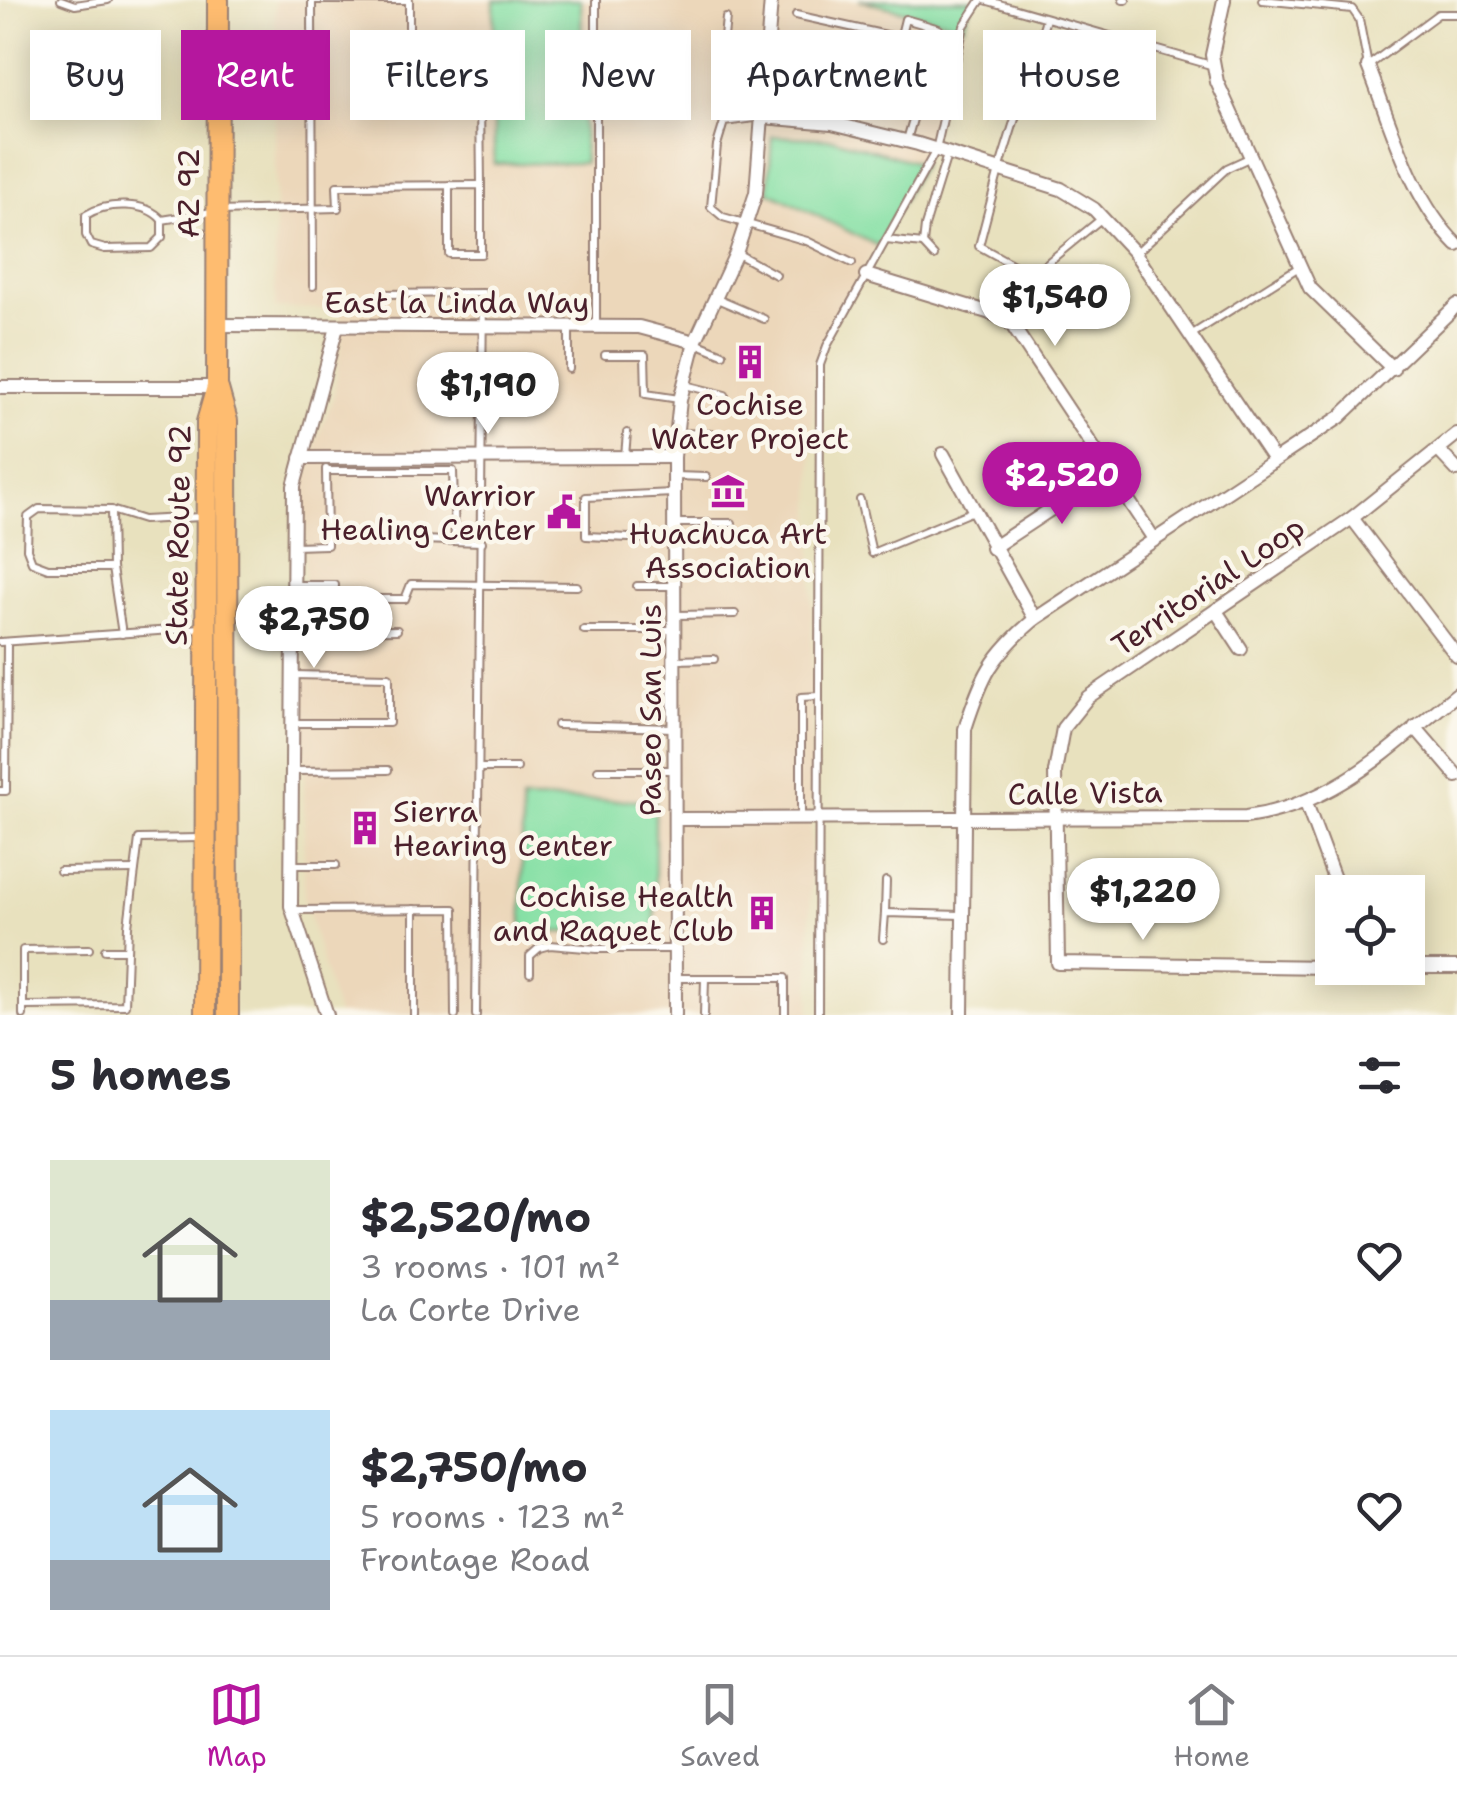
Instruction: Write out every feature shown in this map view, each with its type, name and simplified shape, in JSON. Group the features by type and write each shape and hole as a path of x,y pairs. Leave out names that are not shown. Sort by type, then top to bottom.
{"main road":[{"name":"AZ 92","path":"217,387 218,0"},
{"name":"State Route 92","path":"217,387 206,422 207,517 217,627 228,1015"},
{"name":"State Route 92","path":"205,1015 206,838 227,422 217,387"}],"street":[{"name":"Paseo San Luis","path":"770,30 772,0"},
{"path":"1224,0 1212,55 1217,82 1310,288 1393,369"},
{"path":"1368,66 1418,193 1441,229 1457,245"},
{"name":"Paseo San Luis","path":"675,1015 674,458 680,400 695,342 736,254 756,193 763,120"},
{"path":"798,120 832,123 906,141 1060,190 1094,209 1135,254 1274,460"},
{"path":"866,275 1010,322 1154,539"},
{"path":"962,1015 965,729 979,686 1004,645 1034,619 1340,417 1457,305"},
{"name":"East la Linda Way","path":"218,325 639,327 695,342"},
{"path":"326,1015 293,910 293,546 294,486 337,328"},
{"path":"0,387 217,387"},
{"name":"Territorial Loop","path":"1315,967 1058,963 1054,818 1055,772 1063,728 1088,696 1352,518 1457,434"},
{"path":"1439,451 1457,470"},
{"path":"943,454 1034,619"},
{"path":"302,458 326,465 483,458 674,458"},
{"path":"992,548 1108,471"},
{"path":"1352,518 1457,656"},
{"path":"1216,611 1241,649"},
{"name":"Calle Vista","path":"676,819 1246,816 1306,803 1346,782 1457,694"},
{"path":"1415,728 1457,776"},
{"path":"1306,803 1332,875"},
{"path":"1425,967 1457,967"}],"lane":[{"path":"61,0 75,5 108,0"},
{"path":"313,286 312,0 410,0 410,30"},
{"path":"596,0 596,327"},
{"path":"922,244 964,26 983,0 1214,66"},
{"path":"1262,0 1352,9 1360,18 1368,66 1438,14 1457,14"},
{"path":"796,15 864,30"},
{"path":"725,30 726,18"},
{"path":"902,30 905,19 939,30"},
{"path":"994,314 1017,267 979,246 1046,20"},
{"path":"449,185 449,254 482,254 480,120"},
{"path":"740,120 724,122 717,145 711,207 723,217 807,240 852,262"},
{"path":"906,141 913,120"},
{"path":"818,1015 818,382 827,346 886,240 942,152"},
{"path":"1135,254 1227,168 1251,157"},
{"path":"162,220 218,210 338,208 337,186 482,185"},
{"path":"144,206 162,220 162,238 151,248 105,250 91,245 86,235 86,215 95,209 144,206"},
{"path":"1041,268 1102,218"},
{"path":"886,240 922,244 934,256"},
{"path":"736,254 776,276"},
{"path":"1190,336 1300,266"},
{"path":"381,294 483,294 476,1015"},
{"path":"716,299 764,319"},
{"path":"569,327 569,369"},
{"path":"695,342 723,354"},
{"path":"606,355 645,355 646,394 680,400"},
{"path":"684,384 725,394"},
{"path":"677,432 713,434"},
{"path":"625,458 627,433"},
{"path":"293,546 327,544 326,465 453,470 455,541"},
{"path":"674,476 706,477"},
{"path":"674,493 586,496 586,536 674,540"},
{"path":"860,500 872,553 973,511"},
{"path":"112,568 48,568 32,562 27,549 28,518 39,508 111,510 143,520 207,517"},
{"path":"111,510 112,568 122,634"},
{"path":"674,522 732,523"},
{"path":"420,540 482,542"},
{"path":"674,568 727,568"},
{"path":"293,585 335,584 334,599 405,600 411,584 577,586"},
{"path":"637,586 674,586"},
{"path":"675,615 734,614"},
{"path":"0,791 6,791 4,642 217,627"},
{"path":"293,632 397,630"},
{"path":"584,630 675,630"},
{"path":"675,660 714,659"},
{"path":"292,675 389,676 390,722 292,723"},
{"path":"800,819 800,696 819,696"},
{"path":"556,725 675,728"},
{"path":"479,768 517,768"},
{"path":"292,771 388,770"},
{"path":"598,770 675,770"},
{"path":"88,949 24,950 23,1010 126,1006 139,839 206,838"},
{"path":"291,866 336,865"},
{"path":"60,871 135,870"},
{"path":"883,940 886,881"},
{"path":"414,909 414,1015"},
{"path":"293,910 454,909 455,1015"},
{"path":"884,913 962,915"},
{"path":"530,973 530,956 550,944 597,949 675,949"},
{"path":"106,950 128,950"},
{"path":"675,978 785,978 785,1015"},
{"path":"704,1015 705,978"}],"shaded area":[{"path":"275,0 972,0 963,30 711,30 711,120 935,120 922,164 813,361 810,1015 337,1015 304,898 305,488 316,442 334,395 341,344 340,309 275,308 275,120 330,120 330,30 275,30"}],"green space":[{"path":"494,0 581,0 582,30 545,30 545,120 583,120 584,163 494,164 494,120 525,120 525,30 494,30"},
{"path":"859,0 972,0 964,26"},
{"path":"772,136 834,139 922,164 878,246 768,191"},
{"path":"522,800 655,800 655,932 522,932"}],"place":[{"name":"Cochise Water Project","path":"750,362"},
{"name":"Huachuca Art Association","path":"728,491"},
{"name":"Warrior Healing Center","path":"564,512"},
{"name":"Sierra Hearing Center","path":"365,828"},
{"name":"Cochise Health and Raquet Club","path":"762,913"}]}
